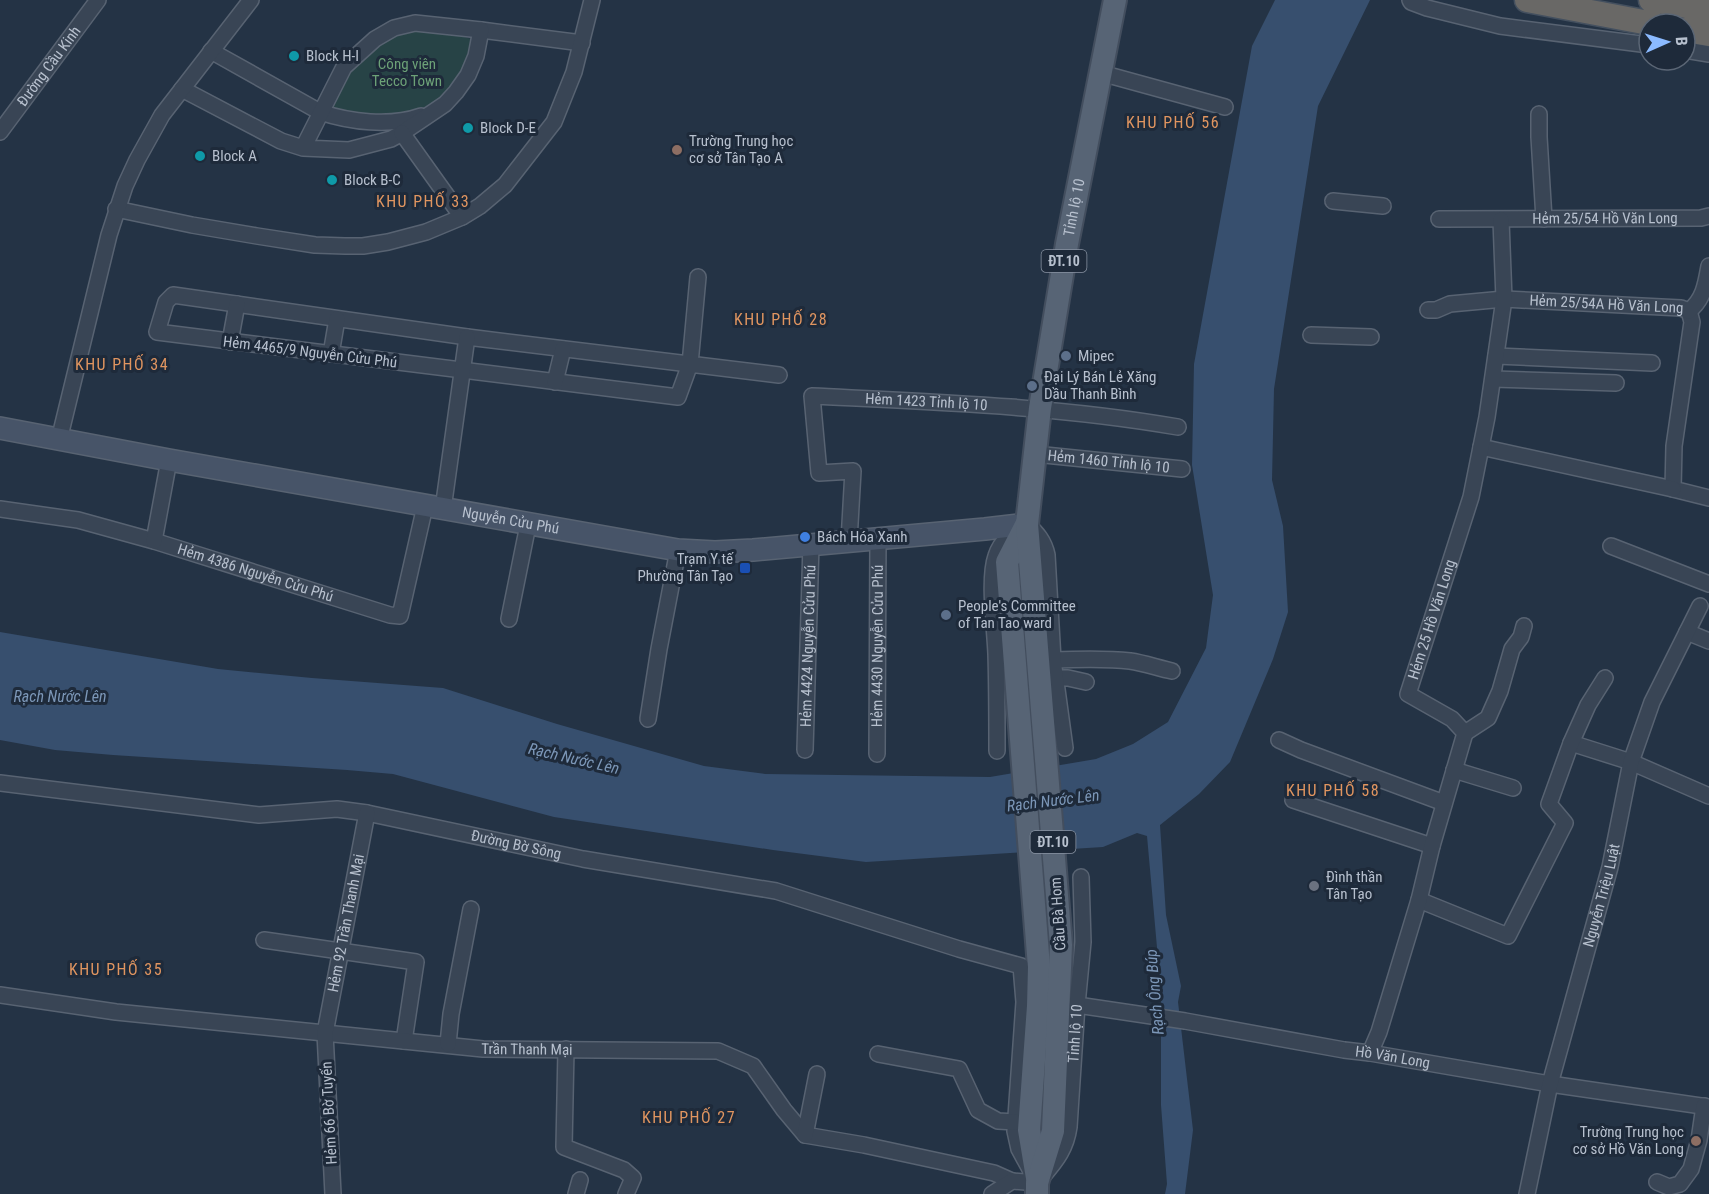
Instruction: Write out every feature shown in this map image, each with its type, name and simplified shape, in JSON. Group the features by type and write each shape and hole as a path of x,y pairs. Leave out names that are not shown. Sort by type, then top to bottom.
{"highway":[{"path":"1527,0 1637,21"},
{"path":"1651,0 1709,10"}],"main road":[{"name":"Tỉnh lộ 10","path":"1029,554 1027,524 1040,408 1069,233 1115,0"},
{"name":"Nguyễn Cửu Phú","path":"0,428 528,525 678,550 715,552 1027,524"},
{"name":"Tỉnh lộ 10","path":"1007,562 1027,524"},
{"name":"Cầu Bà Hom","path":"1029,554 1061,945 1053,1131 1037,1188"},
{"name":"Cầu Bà Hom","path":"1007,562 1039,967 1038,1006 1022,1126"},
{"name":"ĐT.10","path":"1022,1126 1037,1188"}],"street":[{"name":"Đường Cầu Kinh","path":"0,132 98,0"},
{"path":"59,440 109,235 125,186 162,115 251,0"},
{"path":"117,209 257,236 315,245 345,246 388,242 426,232 462,217 480,206 505,185 554,122 574,72 592,0"},
{"path":"1410,0 1427,8 1500,26 1637,43"},
{"path":"303,148 344,67 375,39 394,28 415,23 582,43"},
{"path":"182,89 281,141 303,148 348,150 380,142 402,133 445,104 468,75 476,56 481,30"},
{"path":"211,51 320,112 336,117 408,121 435,111"},
{"path":"1101,73 1225,107"},
{"path":"1539,114 1544,219"},
{"path":"402,133 462,217"},
{"path":"1333,201 1383,206"},
{"name":"Hẻm 25/54 Hồ Văn Long","path":"1439,219 1701,218 1709,216"},
{"name":"Hẻm 25 Hồ Văn Long","path":"1465,733 1452,719 1408,694 1471,497 1481,447 1504,299 1501,220"},
{"path":"1689,311 1696,306 1704,292 1709,266"},
{"path":"690,364 698,278"},
{"name":"Hẻm 4465/9 Nguyễn Cửu Phú","path":"237,304 173,295 165,302 157,332 678,397 690,364"},
{"name":"Hẻm 25/54A Hồ Văn Long","path":"1428,310 1436,310 1450,304 1504,299 1681,308 1689,311 1692,322 1675,437 1673,489"},
{"path":"230,342 237,304 467,337 779,375"},
{"path":"331,354 337,319"},
{"path":"1311,335 1371,337"},
{"path":"434,508 463,371 467,337"},
{"path":"555,382 563,349"},
{"path":"1496,356 1652,363"},
{"path":"1493,379 1616,383"},
{"name":"Hẻm 1423 Tỉnh lộ 10","path":"849,541 853,471 819,473 812,396 1040,408 1136,419 1178,427"},
{"path":"1481,447 1709,498"},
{"name":"Hẻm 1460 Tỉnh lộ 10","path":"1035,454 1182,469"},
{"path":"154,540 169,460"},
{"name":"Hẻm 4386 Nguyễn Cửu Phú","path":"0,509 78,520 154,540 390,615 400,616 434,508"},
{"path":"997,751 992,572 1001,544 1012,533 1027,524 1045,544 1047,555 1053,660 1065,748"},
{"path":"509,619 528,525"},
{"name":"Hẻm 4430 Nguyễn Cửu Phú","path":"877,754 878,539"},
{"name":"Hẻm 4424 Nguyễn Cửu Phú","path":"805,750 812,544"},
{"path":"1611,546 1709,584"},
{"path":"648,719 678,550"},
{"name":"Nguyễn Triệu Luật","path":"1527,1194 1550,1084 1610,867 1631,762 1652,702 1700,606"},
{"path":"1370,1053 1379,1032 1419,900 1432,846 1465,733 1488,718 1500,691 1512,649 1521,637 1524,626"},
{"path":"1687,632 1709,641"},
{"path":"1053,660 1094,659 1132,662 1172,671"},
{"path":"1055,678 1086,682"},
{"path":"1419,900 1508,936 1565,823 1549,804 1571,743 1588,705 1605,678"},
{"path":"1279,740 1444,803"},
{"path":"1571,743 1631,762 1709,796"},
{"path":"1454,770 1513,788"},
{"name":"Đường Bờ Sông","path":"0,783 259,814 337,809 367,813 583,858 777,891 959,950 1021,966 1024,1002 1022,1126"},
{"path":"1293,800 1432,846"},
{"name":"Hẻm 92 Trần Thanh Mại","path":"325,1033 367,813"},
{"name":"Tỉnh lộ 10","path":"1037,1188 1062,1153 1068,1136 1084,931 1081,876"},
{"path":"448,1044 455,991 471,909"},
{"path":"264,940 416,962 404,1041"},
{"name":"Trần Thanh Mại","path":"0,994 116,1012 483,1049 718,1051 753,1066 805,1135"},
{"name":"Hồ Văn Long","path":"1077,1005 1550,1084 1706,1107"},
{"name":"Hẻm 66 Bờ Tuyến","path":"325,1033 333,1194"},
{"path":"566,1049 564,1147 624,1170 633,1178 626,1194"},
{"path":"878,1054 959,1069 978,1110 998,1121 1022,1126"},
{"path":"817,1074 805,1135 864,1145 994,1173 1037,1188"},
{"path":"1657,1182 1669,1187 1680,1184 1691,1169 1706,1107"},
{"path":"992,1194 1012,1181"}],"green space":[{"name":"Công viên Tecco Town","path":"414,30 445,31 471,39 468,60 459,77 440,98 420,110 385,116 329,112 353,69 392,35"}],"water":[{"name":"Rạch Nước Lên","path":"1275,0 1370,0 1318,106 1274,389 1272,480 1283,526 1288,612 1273,659 1230,762 1199,794 1160,825 1166,915 1181,986 1178,1002 1193,1130 1185,1194 1165,1194 1167,1184 1161,1105 1161,992 1147,836 1137,833 1103,847 866,862 554,817 393,774 55,750 0,740 0,632 218,669 443,688 557,724 704,766 765,774 990,777 1096,759 1133,744 1168,722 1206,648 1213,595 1192,465 1194,364 1252,46"}],"place":[{"name":"Block H-I","path":"294,56"},
{"name":"Block D-E","path":"468,128"},
{"name":"Trường Trung học cơ sở Tân Tạo A","path":"677,150"},
{"name":"Block A","path":"200,156"},
{"name":"Block B-C","path":"332,180"},
{"name":"Mipec","path":"1066,356"},
{"name":"Đại Lý Bán Lẻ Xăng Dầu Thanh Bình","path":"1032,386"},
{"name":"Bách Hóa Xanh","path":"805,537"},
{"name":"Trạm Y tế Phường Tân Tạo","path":"745,568"},
{"name":"People's Committee of Tan Tao ward","path":"946,615"},
{"name":"Đình thần Tân Tạo","path":"1314,886"},
{"name":"Trường Trung học cơ sở Hồ Văn Long","path":"1696,1141"}],"district":[{"name":"KHU PHỐ 56","path":"1173,122"},
{"name":"KHU PHỐ 33","path":"423,201"},
{"name":"KHU PHỐ 28","path":"781,319"},
{"name":"KHU PHỐ 34","path":"122,364"},
{"name":"KHU PHỐ 58","path":"1333,790"},
{"name":"KHU PHỐ 35","path":"116,969"},
{"name":"KHU PHỐ 27","path":"689,1117"}],"water label":[{"name":"Rạch Ông Búp","path":"1154,992"}]}
